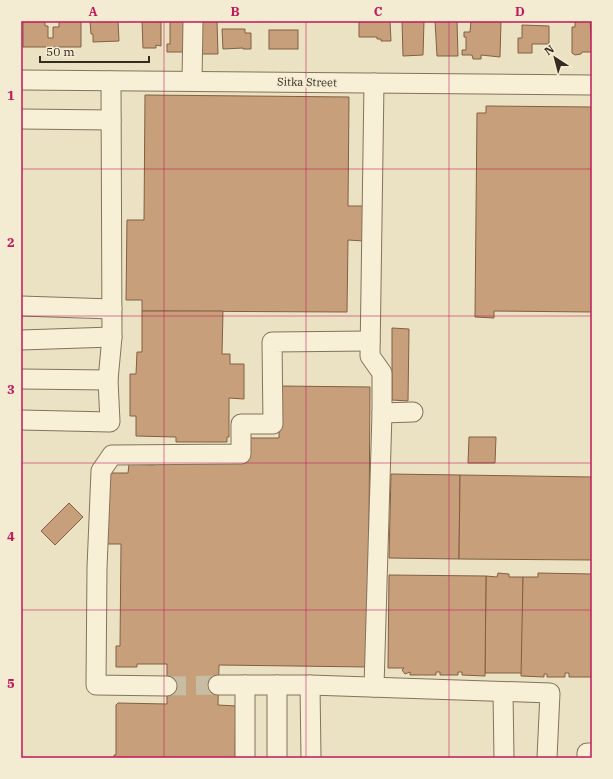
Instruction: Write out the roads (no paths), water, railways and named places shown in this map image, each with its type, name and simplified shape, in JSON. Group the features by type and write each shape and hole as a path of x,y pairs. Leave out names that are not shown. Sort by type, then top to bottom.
{"street":[{"path":"192,81 194,21"},
{"name":"Sitka Street","path":"21,80 592,86"},
{"path":"21,420 110,422 108,380 112,337 111,81"},
{"path":"374,83 370,356 382,373 374,687"},
{"path":"21,119 111,120"},
{"path":"21,306 112,309"},
{"path":"21,340 112,337"},
{"path":"167,686 96,685 97,568 101,471 112,455 241,454 240,424 273,424 272,342 370,341"},
{"path":"21,379 108,380"},
{"path":"382,413 413,412"},
{"path":"218,685 310,685 550,693 548,758"},
{"path":"245,685 245,758"},
{"path":"277,685 277,758"},
{"path":"310,685 311,758"},
{"path":"503,692 504,758"},
{"path":"587,758 587,753 592,753"}],"tunnel":[{"path":"167,686 218,685"}]}
